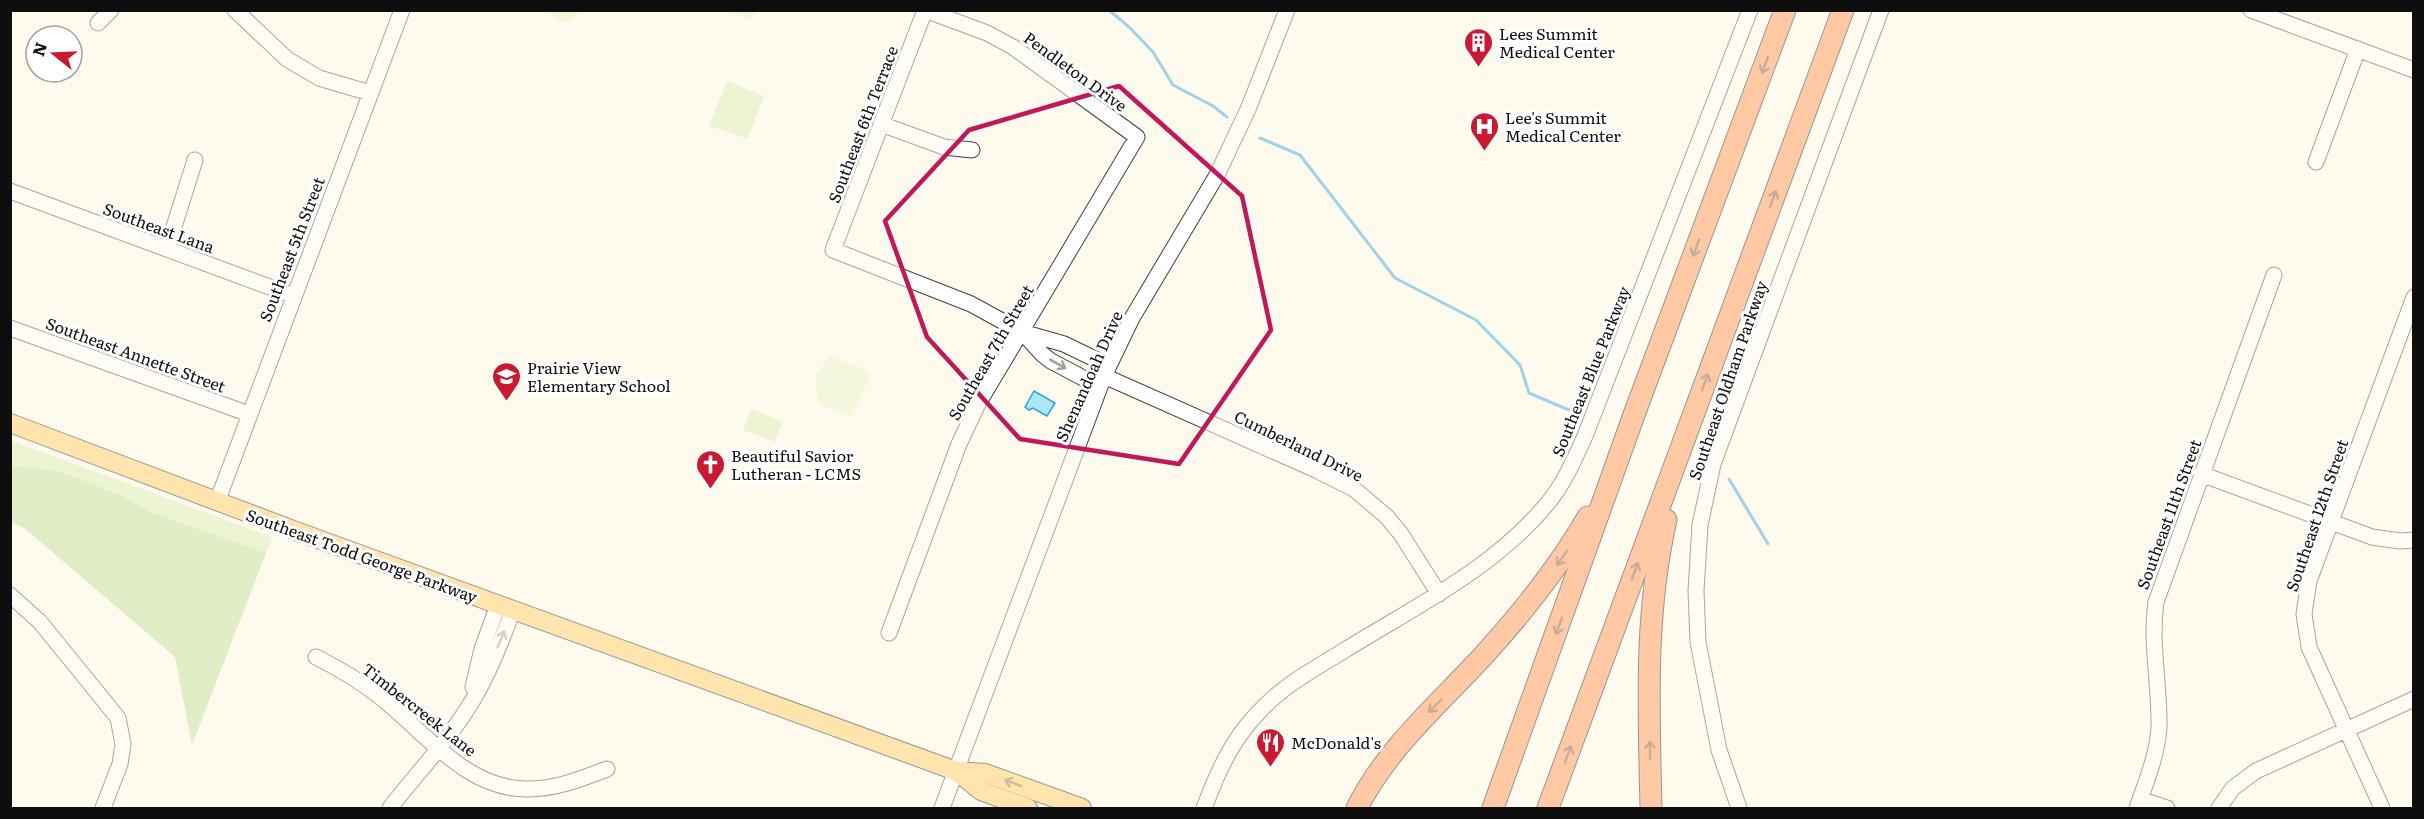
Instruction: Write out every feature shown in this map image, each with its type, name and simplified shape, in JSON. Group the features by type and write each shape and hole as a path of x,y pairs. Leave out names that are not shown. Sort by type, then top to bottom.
{"highway":[{"path":"1493,808 1635,412 1785,10"},
{"path":"1548,808 1843,10"},
{"path":"1357,808 1368,786 1400,743 1529,604 1569,548 1595,502 1635,412"},
{"path":"1651,808 1648,686 1651,604 1657,560 1669,506 1687,453 1684,437"}],"main road":[{"name":"Southeast Todd George Parkway","path":"10,423 506,608 956,771"},
{"path":"956,771 981,791 1028,808"},
{"path":"956,771 985,773 1082,808"}],"street":[{"path":"98,23 111,10"},
{"path":"235,10 287,59 319,78 370,93"},
{"name":"Southeast 5th Street","path":"217,501 402,10"},
{"name":"Southeast 6th Terrace","path":"833,250 925,10"},
{"name":"Pendleton Drive","path":"925,10 987,33 1013,47 1137,137"},
{"name":"Shenandoah Drive","path":"942,808 1104,376 1131,318 1217,175 1249,107 1287,10"},
{"name":"Southeast Blue Parkway","path":"1204,808 1217,771 1237,738 1257,713 1278,693 1439,594 1496,554 1520,534 1548,503 1568,472 1585,436 1750,10"},
{"name":"Southeast Oldham Parkway","path":"1739,808 1719,750 1698,642 1696,591 1700,525 1713,464 1881,10"},
{"path":"2251,10 2414,70"},
{"path":"2316,162 2358,50"},
{"path":"881,124 944,147 972,150"},
{"name":"Southeast 7th Street","path":"889,633 959,444 978,404 1137,137"},
{"path":"167,249 195,160"},
{"name":"Southeast Lana","path":"10,191 294,296"},
{"name":"Cumberland Drive","path":"833,250 971,304 1022,332 1064,344 1095,359 1104,376"},
{"name":"Southeast 11th Street","path":"2138,804 2155,756 2158,730 2153,636 2156,602 2274,275"},
{"name":"Southeast 12th Street","path":"2382,808 2314,661 2307,640 2304,614 2309,581 2330,522 2407,336 2414,297"},
{"name":"Southeast Annette Street","path":"10,328 249,414"},
{"name":"Cumberland Drive","path":"1022,332 1051,361 1085,379 1104,376 1354,489 1372,503 1401,534 1439,594"},
{"path":"2201,474 2330,522 2386,540 2414,540"},
{"path":"10,595 39,622 118,718 123,744 120,764 103,808"},
{"path":"390,808 470,705 482,649 506,608"},
{"name":"Timbercreek Lane","path":"316,657 378,695 438,749 473,774 499,785 525,789 551,788 607,769"},
{"path":"2218,808 2233,788 2256,771 2414,699"},
{"path":"2138,804 2167,808"}],"highlighted area":[{"path":"1119,86 1242,196 1271,330 1179,464 1020,439 927,337 885,221 969,130"}],"green space":[{"path":"546,11 580,11 569,22 559,21"},
{"path":"723,11 756,11 751,20"},
{"path":"727,81 764,96 748,139 709,126"},
{"path":"830,356 865,369 870,377 851,417 818,403 815,376"},
{"path":"751,409 783,421 775,442 743,430"},
{"path":"10,440 272,537 266,553 151,512 120,495 60,471 11,465"},
{"path":"10,465 60,471 120,495 151,512 266,553 192,745 175,657 24,528 11,522"}],"water":[{"path":"1034,391 1055,403 1047,416 1033,408 1029,410 1025,407"}],"waterway":[{"path":"1109,10 1153,52 1173,85 1213,106 1227,117"},
{"path":"1260,138 1300,155 1395,278 1476,320 1520,365 1529,393 1569,410"},
{"path":"1729,479 1768,544"}],"place":[{"name":"Lees Summit Medical Center","path":"1478,68"},
{"name":"Lee's Summit Medical Center","path":"1484,152"},
{"name":"Prairie View Elementary School","path":"506,402"},
{"name":"Beautiful Savior Lutheran - LCMS","path":"710,490"},
{"name":"McDonald's","path":"1270,768"}]}
